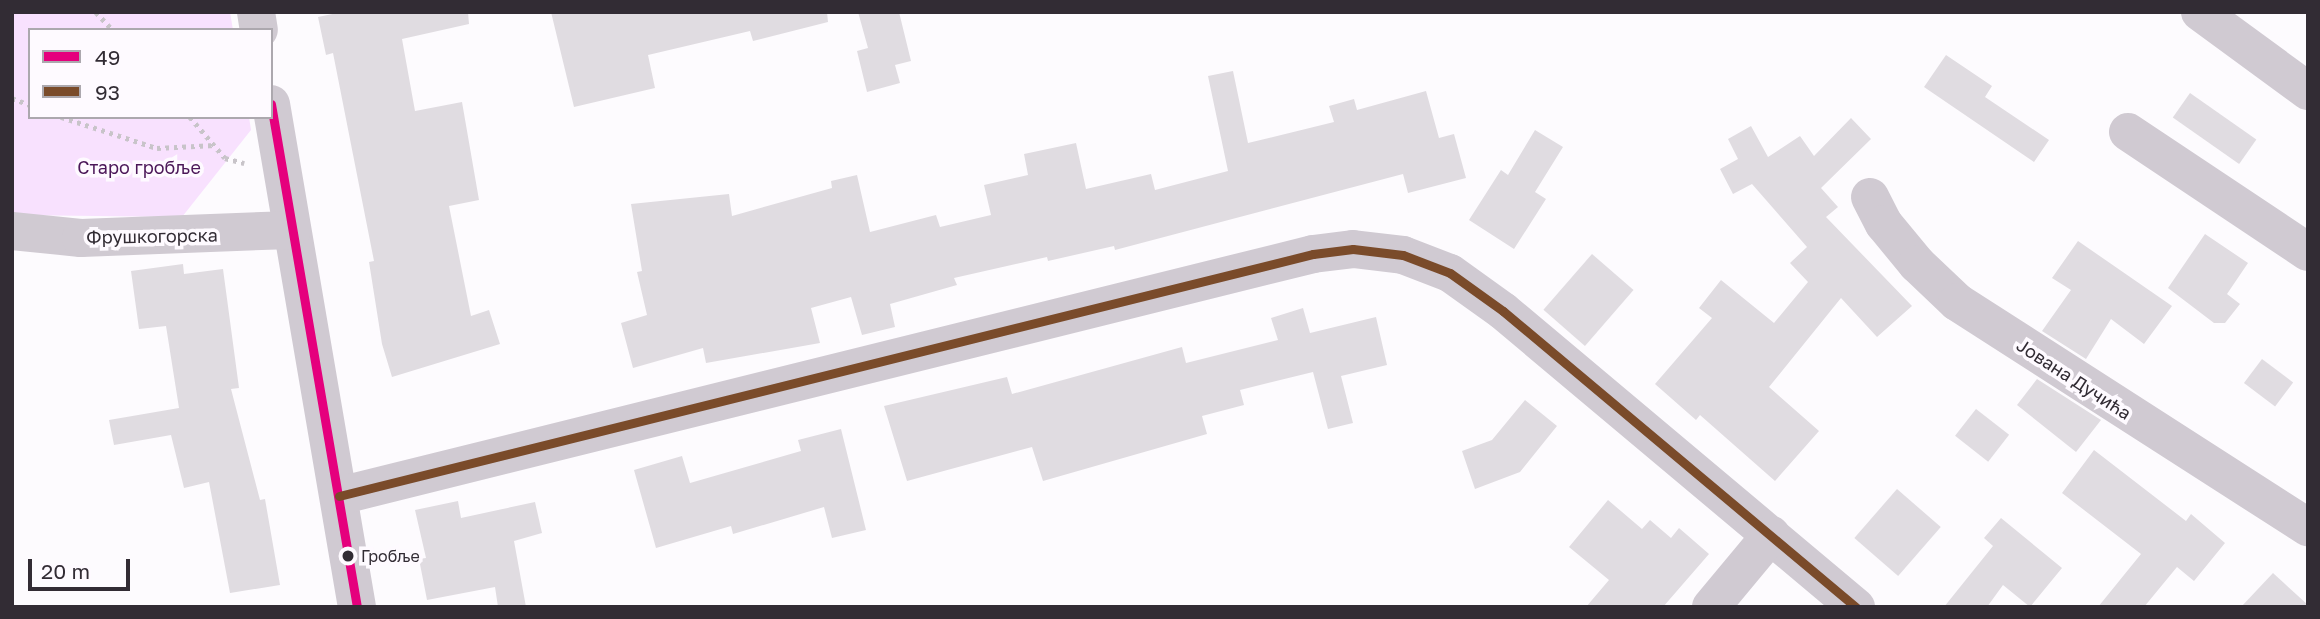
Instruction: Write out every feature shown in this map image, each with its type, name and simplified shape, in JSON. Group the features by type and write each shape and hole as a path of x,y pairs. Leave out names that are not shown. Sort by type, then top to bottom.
{"street":[{"path":"2200,12 2308,91"},
{"path":"273,115 357,607"},
{"path":"2127,132 2308,252"},
{"name":"Јована Дучића","path":"1870,197 1896,239 1957,302 2308,527"},
{"name":"Фрушкогорска","path":"12,231 81,238 292,230"},
{"path":"339,496 1313,254 1353,249 1404,255 1450,273 1503,311 1856,607"},
{"path":"1711,607 1771,536"}],"path":[{"path":"96,12 111,28"},
{"path":"67,119 157,148 215,145"},
{"path":"192,119 225,158 282,167"}],"green space":[{"name":"Старо гробље","path":"12,12 230,12 233,28 28,28 28,119 249,119 251,130 182,217 12,215"}],"building":[{"path":"342,12 468,12 469,24 402,39 415,111 462,102 479,200 449,206 471,316 489,310 500,344 392,377 382,344 369,262 374,261 333,53 326,55 318,17"},
{"path":"551,12 827,12 828,22 753,41 750,31 648,55 655,88 574,107"},
{"path":"858,12 899,12 911,61 895,65 900,83 867,92 857,51 868,48"},
{"path":"1946,55 1992,86 1985,97 2049,140 2034,162 1924,87"},
{"path":"1233,71 1248,143 1334,122 1329,106 1354,99 1357,110 1426,91 1439,138 1454,134 1466,178 1408,193 1403,174 1115,250 1114,246 1048,261 1047,257 954,278 957,285 890,304 895,327 862,335 851,297 811,308 820,343 706,363 703,348 633,368 621,323 647,315 637,272 642,271 631,204 729,194 732,216 832,188 831,181 857,175 870,232 936,215 940,227 991,215 984,185 1028,175 1024,154 1076,143 1086,189 1151,174 1155,190 1228,171 1208,76"},
{"path":"2190,93 2256,139 2239,164 2173,118"},
{"path":"1851,118 1871,139 1821,188 1838,207 1826,217 1912,306 1877,337 1841,298 1769,387 1819,431 1775,481 1700,415 1696,420 1655,384 1712,318 1699,308 1721,280 1774,323 1808,282 1790,263 1807,247 1752,184 1733,194 1720,169 1738,159 1728,139 1751,126 1768,157 1800,136 1814,156"},
{"path":"1535,130 1563,147 1535,192 1546,199 1514,249 1469,220 1501,170 1508,175"},
{"path":"2205,234 2248,263 2227,294 2240,304 2225,323 2214,323 2168,288"},
{"path":"2078,241 2172,306 2144,344 2111,319 2086,359 2042,331 2071,290 2052,278"},
{"path":"1592,254 1634,290 1585,346 1543,310"},
{"path":"183,264 184,274 223,269 239,388 231,389 260,500 265,499 280,585 230,593 209,482 184,488 171,435 114,445 109,420 179,408 166,326 139,329 131,271"},
{"path":"1303,308 1310,333 1376,317 1387,365 1341,376 1353,423 1328,429 1313,372 1240,390 1244,405 1202,416 1207,434 1043,481 1032,447 907,481 884,406 1007,377 1012,394 1182,347 1186,363 1278,340 1271,318"},
{"path":"2262,359 2293,382 2275,406 2244,383"},
{"path":"2037,379 2101,420 2076,452 2017,405"},
{"path":"1525,400 1557,426 1520,472 1475,489 1462,451 1492,440"},
{"path":"1976,409 2009,435 1988,462 1955,436"},
{"path":"841,429 866,530 832,538 824,507 733,534 731,526 656,548 634,470 682,456 690,483 801,451 798,440"},
{"path":"2094,450 2186,521 2191,514 2225,543 2194,581 2177,567 2144,607 2098,607 2141,554 2062,493"},
{"path":"1897,489 1941,527 1898,576 1854,538"},
{"path":"1608,500 1642,529 1650,520 1671,538 1679,528 1709,554 1663,607 1586,607 1609,580 1569,547"},
{"path":"458,501 461,518 535,502 542,533 514,541 526,607 498,607 495,587 427,600 419,559 426,558 415,510"},
{"path":"2001,518 2062,568 2030,607 2003,585 1987,607 1944,607 1993,546 1984,538"},
{"path":"2273,573 2308,605 2308,607 2241,607"}],"transit line":[{"name":"49","path":"273,116 357,607"},
{"name":"93","path":"339,496 1313,254 1353,249 1403,255 1450,273 1503,311 1856,607"}],"place":[{"name":"Гробље","path":"348,556"}]}
